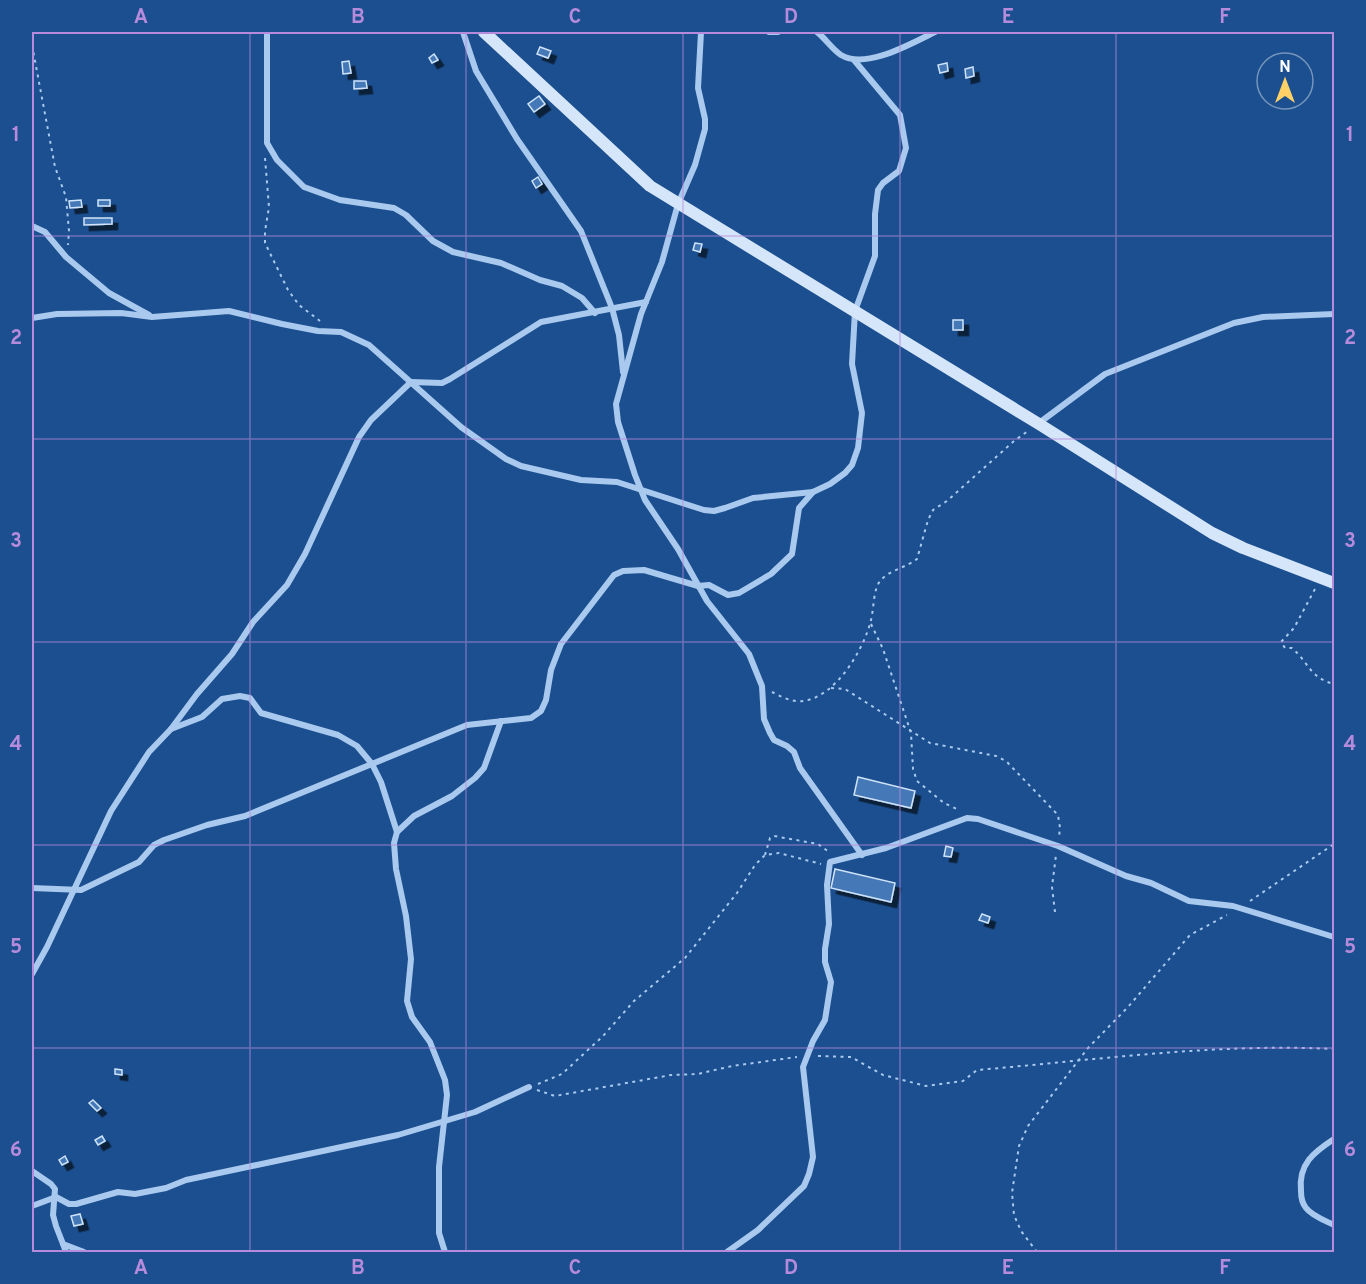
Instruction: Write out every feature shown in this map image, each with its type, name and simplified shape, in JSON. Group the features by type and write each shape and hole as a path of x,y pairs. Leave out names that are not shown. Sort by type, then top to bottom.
{"street":[{"path":"267,32 267,143 277,160 304,187 340,200 394,208 406,215 433,241 453,252 501,263 540,280 562,286 582,298 594,313"},
{"path":"463,32 476,70 517,139 581,231 612,308 619,335 623,375"},
{"path":"484,32 642,180 678,204 1039,424 1212,533 1243,548 1335,583"},
{"path":"701,32 698,88 705,129 695,165 678,204 662,262 646,302 623,375 616,404 618,422 645,500 678,549 707,601 749,654 762,686 764,718 770,733 774,740 794,752 800,768 862,855"},
{"path":"769,32 778,32"},
{"path":"32,318 57,314 121,313 152,317 229,311 318,331 341,332 369,345 460,427 506,459 521,466 581,480 617,482 704,510 714,511 753,498 813,492 831,484 845,473 852,465 858,448 861,413 852,364 855,311 875,256 875,214 878,190 883,183 899,171 906,148 900,115 854,60 840,54 817,32"},
{"path":"854,60 889,53 935,32"},
{"path":"32,226 45,232 66,257 109,293 152,317"},
{"path":"32,974 94,851 111,811 148,752 171,729 197,694 232,654 254,622 287,585 306,554 359,437 371,420 411,382 442,383 495,353 542,322 646,302"},
{"path":"1039,424 1105,374 1234,323 1263,317 1335,314"},
{"path":"32,888 81,890 139,862 154,845 164,840 207,825 245,816 467,725 531,718 542,711 551,670 561,644 614,575 623,571 644,570 698,586 709,585 728,595 738,593 771,574 792,554 799,508 813,492"},
{"path":"171,729 202,717 222,699 240,696 250,698 261,713 338,735 357,746 372,764 381,782 398,832"},
{"path":"445,1252 439,1233 439,1167 447,1095 445,1080 430,1042 412,1017 407,1001 411,959 394,843 398,832 414,816 452,796 484,768 501,721"},
{"path":"727,1252 759,1230 804,1186 809,1174 812,1148 803,1067 825,1020 831,982 825,962 825,949 829,924 828,866 833,860 862,855 967,818 978,819 1058,846 1126,876 1151,883 1189,901 1239,908 1335,938"},
{"path":"56,1197 65,1203 76,1204 118,1192 135,1194 148,1192 186,1180 398,1135 475,1112 529,1087"},
{"path":"1335,1139 1308,1158 1300,1181 1305,1207 1335,1226"},
{"path":"32,1171 51,1184 54,1189 56,1197 53,1215 66,1252"},
{"path":"32,1206 56,1197"},
{"path":"63,1244 84,1252"}],"path":[{"path":"32,45 55,167 66,197 69,231 66,257"},
{"path":"267,143 264,163 269,207 265,243 288,290 299,304 319,320 341,332"},
{"path":"762,686 796,701 804,701 831,688 856,656 870,623 878,585 882,579 911,564 917,558 933,510 947,501 1014,441 1039,424"},
{"path":"1322,579 1293,628 1281,642 1285,648 1292,648 1299,654 1314,675 1335,684"},
{"path":"870,623 883,649 911,733 913,769 917,781 944,803 978,819"},
{"path":"831,688 845,689 930,744 996,756 1006,761 1058,815 1060,828 1052,887 1055,912"},
{"path":"529,1087 562,1074 603,1036 634,1001 686,958 737,893 755,865 765,855 770,838 778,836 818,844 826,849 833,860"},
{"path":"1036,1252 1021,1231 1014,1215 1012,1193 1019,1146 1028,1126 1078,1062 1190,935 1239,908 1335,844"},
{"path":"765,855 779,853 828,866"},
{"path":"529,1087 555,1096 671,1075 698,1074 732,1066 808,1056 851,1057 883,1075 926,1086 963,1081 977,1070 1180,1052 1270,1047 1335,1049"}],"building":[{"path":"540,47 551,51 548,58 537,54"},
{"path":"434,54 438,60 432,63 429,58"},
{"path":"349,61 351,73 343,74 342,62"},
{"path":"947,63 948,71 940,73 938,65"},
{"path":"973,67 974,76 966,78 965,69"},
{"path":"354,81 366,81 367,88 354,89"},
{"path":"539,96 545,104 534,112 528,104"},
{"path":"538,177 542,184 536,188 532,181"},
{"path":"81,200 82,207 70,208 69,201"},
{"path":"98,200 110,200 110,206 98,206"},
{"path":"84,218 112,218 112,224 84,225"},
{"path":"695,243 702,244 700,252 693,250"},
{"path":"953,320 963,320 963,330 953,330"},
{"path":"858,777 915,791 911,808 854,795"},
{"path":"946,846 953,848 951,857 944,856"},
{"path":"835,869 895,883 891,902 831,888"},
{"path":"982,914 990,917 988,923 979,920"},
{"path":"115,1069 122,1070 122,1075 115,1074"},
{"path":"93,1100 101,1108 97,1111 89,1103"},
{"path":"102,1136 105,1141 98,1145 95,1140"},
{"path":"65,1156 68,1162 62,1165 59,1160"},
{"path":"80,1214 83,1224 74,1226 71,1216"}]}
